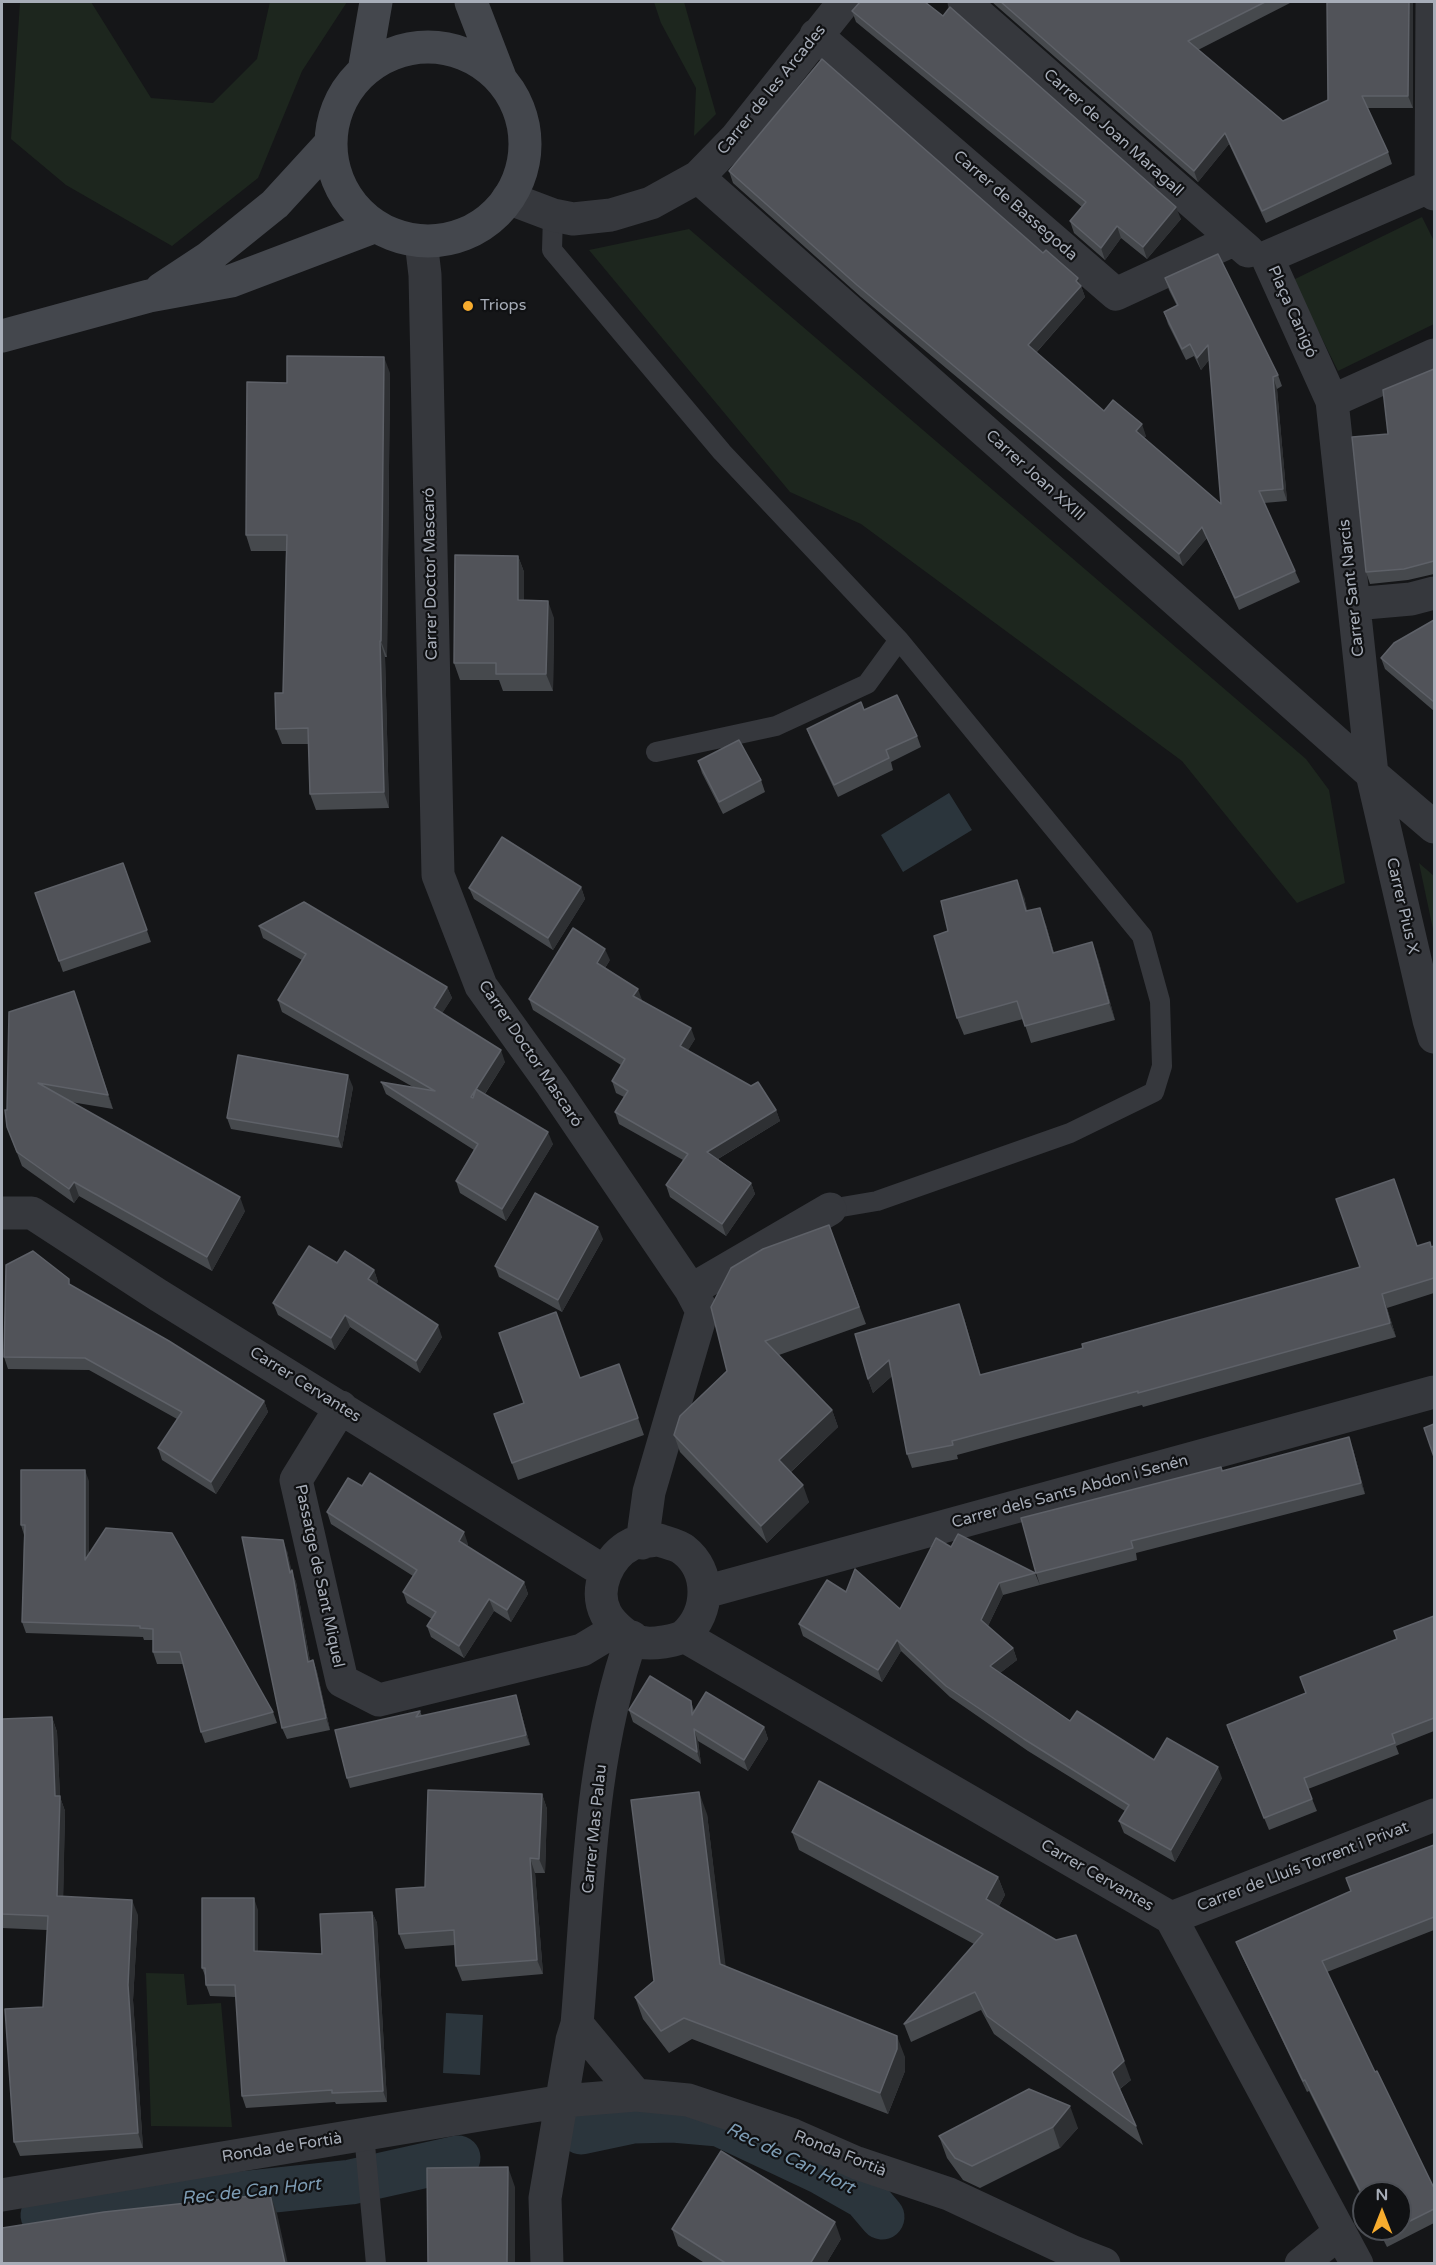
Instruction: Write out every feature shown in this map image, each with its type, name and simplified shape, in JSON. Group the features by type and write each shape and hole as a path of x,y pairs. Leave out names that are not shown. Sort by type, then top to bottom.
{"main road":[{"path":"364,71 376,2"},
{"path":"471,2 502,81 518,108 525,139 524,160 518,180 508,198 495,214 479,226 461,235 441,240 421,241 405,238 376,226 351,205 342,191 331,161 331,127 342,96 364,71 379,59 397,52 416,47 435,47 454,50 472,57 502,81"},
{"path":"149,297 208,258 275,204 330,144"},
{"path":"2,336 149,297 231,281 376,226"}],"street":[{"name":"Carrer de les Arcades","path":"508,198 553,215 573,219 611,215 651,203 698,177 736,138 844,2"},
{"name":"Carrer de Joan Maragall","path":"964,2 1233,240 1246,250 1267,257"},
{"path":"1432,2 1433,190"},
{"name":"Carrer de Bassegoda","path":"816,35 1116,294 1233,240"},
{"name":"Carrer Joan XXIII","path":"698,177 1372,774 1434,826"},
{"name":"Plaça Canigó","path":"1332,401 1267,257 1433,190"},
{"name":"Carrer Doctor Mascaró","path":"421,241 425,275 438,875 481,986 691,1290 702,1311 649,1492 642,1543"},
{"path":"1332,401 1434,355"},
{"name":"Carrer Sant Narcís","path":"1332,401 1372,774"},
{"path":"1354,604 1411,599 1434,593"},
{"name":"Carrer Pius X","path":"1372,774 1434,1037"},
{"path":"691,1290 830,1209"},
{"name":"Carrer Cervantes","path":"2,1213 32,1213 158,1295 605,1572"},
{"name":"Carrer dels Sants Abdon i Senén","path":"705,1592 1434,1392"},
{"name":"Passatge de Sant Miquel","path":"341,1407 296,1480 342,1681 379,1700 582,1650 624,1633"},
{"path":"659,1540 684,1550 699,1567 705,1592 701,1612 684,1636 666,1642 641,1642 624,1633 605,1613 601,1592 605,1572 616,1555 634,1543 642,1543 659,1540"},
{"name":"Carrer Mas Palau","path":"547,2264 545,2198 572,2040 577,2024 596,1797 624,1633"},
{"name":"Carrer Cervantes","path":"684,1636 1171,1918 1357,2264"},
{"name":"Carrer de Lluís Torrent i Privat","path":"1171,1918 1434,1815"},
{"path":"577,2024 636,2095"},
{"name":"Ronda Fortià","path":"563,2101 636,2095 688,2100 760,2123 857,2163 949,2194 1073,2252 1104,2264"},
{"name":"Ronda de Fortià","path":"2,2195 563,2101"},
{"path":"1300,2264 1340,2232"}],"lane":[{"path":"553,215 552,250 722,452 899,640 1142,936 1160,1001 1162,1066 1154,1092 1070,1133 877,1201 830,1209"},
{"path":"656,752 776,726 867,684 899,640"},
{"path":"364,2134 376,2264"}],"shaded area":[{"path":"20,2 91,2 151,98 213,103 257,59 270,2 347,2 302,71 258,178 172,246 66,185 11,139"},
{"path":"654,2 684,2 716,114 694,136 696,88 661,23"},
{"path":"1422,217 1434,241 1434,324 1338,371 1293,280"},
{"path":"689,229 1306,759 1329,790 1345,883 1297,903 1182,761 861,524 790,492 589,250"},
{"path":"949,793 972,830 903,872 881,835"},
{"path":"1419,863 1434,876 1434,934"},
{"path":"146,1973 184,1974 187,2005 221,2003 232,2127 151,2126"},
{"path":"446,2013 483,2015 480,2075 443,2073"}],"building":[{"path":"860,2 925,2 943,16 950,7 1176,207 1143,247 1117,226 1101,248 1070,221 1086,202 852,11"},
{"path":"1001,2 1265,2 1188,41 1283,121 1328,100 1327,2 1409,2 1408,96 1362,96 1388,152 1262,211 1225,133 1194,171"},
{"path":"822,59 1043,253 1046,250 1078,278 1076,281 1081,286 1028,345 1104,411 1113,400 1142,424 1136,431 1221,504 1208,345 1197,358 1190,344 1182,349 1164,312 1178,305 1165,278 1218,254 1278,375 1273,377 1283,489 1259,491 1295,571 1235,598 1202,527 1179,554 857,285 729,171"},
{"path":"287,356 384,357 380,641 384,792 310,794 308,728 276,729 275,693 283,693 287,535 246,535 247,382 287,383"},
{"path":"1434,369 1434,561 1404,569 1366,572 1352,437 1388,434 1383,390"},
{"path":"455,555 518,556 518,600 548,601 546,674 496,674 496,663 454,663"},
{"path":"1434,620 1434,702 1381,658 1394,643"},
{"path":"897,695 917,736 886,750 889,758 834,785 807,729 861,702 864,710"},
{"path":"739,740 761,780 719,802 698,761"},
{"path":"502,837 581,887 548,938 469,888"},
{"path":"123,863 147,930 59,961 35,893"},
{"path":"1017,880 1026,911 1040,908 1053,953 1092,942 1109,1003 1025,1026 1017,1001 957,1018 934,936 948,931 941,901"},
{"path":"304,902 447,987 434,1008 501,1050 476,1089 548,1132 502,1209 456,1181 478,1144 381,1082 435,1091 278,1000 306,954 259,926"},
{"path":"573,928 605,949 597,963 638,989 633,996 691,1028 680,1046 751,1086 758,1082 776,1110 707,1152 751,1183 722,1224 666,1185 688,1154 615,1112 628,1091 612,1081 625,1059 529,999"},
{"path":"74,991 108,1095 38,1083 240,1197 207,1257 74,1182 69,1189 17,1152 7,1127 5,1110 7,1110 9,1012"},
{"path":"238,1055 348,1075 338,1137 227,1118"},
{"path":"1394,1179 1417,1246 1430,1242 1431,1247 1434,1246 1434,1278 1382,1294 1390,1323 1138,1393 1138,1391 952,1441 953,1445 907,1454 889,1360 868,1379 855,1334 959,1304 980,1375 1083,1348 1082,1344 1360,1267 1336,1199"},
{"path":"535,1193 598,1227 558,1300 495,1266"},
{"path":"829,1225 859,1307 765,1341 832,1410 779,1460 803,1485 761,1526 674,1435 680,1416 727,1371 711,1307 731,1268 763,1249"},
{"path":"309,1246 337,1263 345,1251 374,1270 368,1279 438,1325 416,1361 345,1315 331,1338 273,1303"},
{"path":"33,1251 69,1279 69,1284 169,1341 264,1401 211,1482 158,1448 182,1412 85,1358 4,1357 6,1265"},
{"path":"556,1312 580,1378 619,1364 638,1418 512,1463 494,1414 524,1403 499,1333"},
{"path":"1434,1424 1434,1457 1424,1428"},
{"path":"1349,1437 1361,1483 1131,1541 1133,1548 1036,1573 1021,1518 1221,1467 1222,1471"},
{"path":"21,1470 85,1470 85,1560 106,1528 172,1533 273,1712 201,1732 180,1652 153,1652 153,1629 140,1628 140,1626 22,1622 25,1525 21,1525"},
{"path":"370,1473 464,1532 459,1541 524,1582 507,1610 489,1599 459,1646 427,1626 436,1612 403,1592 417,1570 327,1512 348,1478 362,1486"},
{"path":"958,1534 1035,1573 999,1583 981,1620 1013,1648 990,1666 1070,1721 1077,1711 1154,1760 1167,1738 1218,1767 1171,1850 1119,1821 1129,1805 1024,1739 946,1686 897,1640 878,1670 799,1624 827,1580 846,1592 855,1569 900,1609 936,1538 951,1547"},
{"path":"242,1537 283,1540 290,1573 292,1570 308,1662 313,1660 326,1718 282,1728"},
{"path":"1434,1616 1434,1718 1392,1734 1395,1743 1304,1778 1312,1799 1264,1818 1227,1725 1306,1693 1300,1677 1397,1639 1394,1631"},
{"path":"650,1676 691,1701 692,1715 706,1692 764,1727 744,1760 694,1729 697,1752 629,1710"},
{"path":"516,1695 526,1735 347,1778 335,1730 420,1711 416,1717"},
{"path":"52,1717 55,1796 60,1796 57,1896 132,1900 128,1985 138,2133 14,2142 5,2009 43,2007 48,1916 2,1914 2,1719"},
{"path":"819,1781 998,1877 986,1899 1056,1940 1076,1935 1124,2061 1112,2072 1136,2126 987,2016 975,1992 904,2024 983,1934 792,1832"},
{"path":"428,1790 542,1794 539,1859 530,1858 537,1960 456,1966 454,1930 399,1934 396,1889 425,1887"},
{"path":"699,1792 720,1964 897,2036 897,2049 880,2093 684,2018 661,2031 635,1997 654,1981 631,1800"},
{"path":"1434,1845 1434,1917 1322,1961 1434,2188 1434,2209 1412,2220 1412,2181 1356,2181 1305,2080 1303,2081 1236,1942 1351,1891 1346,1878"},
{"path":"202,1898 254,1898 254,1951 322,1954 320,1914 372,1912 383,2091 332,2093 332,2090 242,2096 235,1985 206,1985 205,1968 202,1968"},
{"path":"1029,2089 1070,2106 1053,2127 972,2166 955,2158 939,2136"},
{"path":"721,2151 835,2222 810,2264 727,2264 672,2229"},
{"path":"508,2167 507,2264 428,2264 427,2168"},
{"path":"270,2194 285,2264 2,2264 2,2228 104,2212"}],"waterway":[{"name":"Rec de Can Hort","path":"581,2132 633,2121 673,2120 719,2124 821,2172 865,2197 882,2217"},
{"name":"Rec de Can Hort","path":"43,2215 351,2182 458,2158"}],"place":[{"name":"Triops","path":"468,306"}]}
